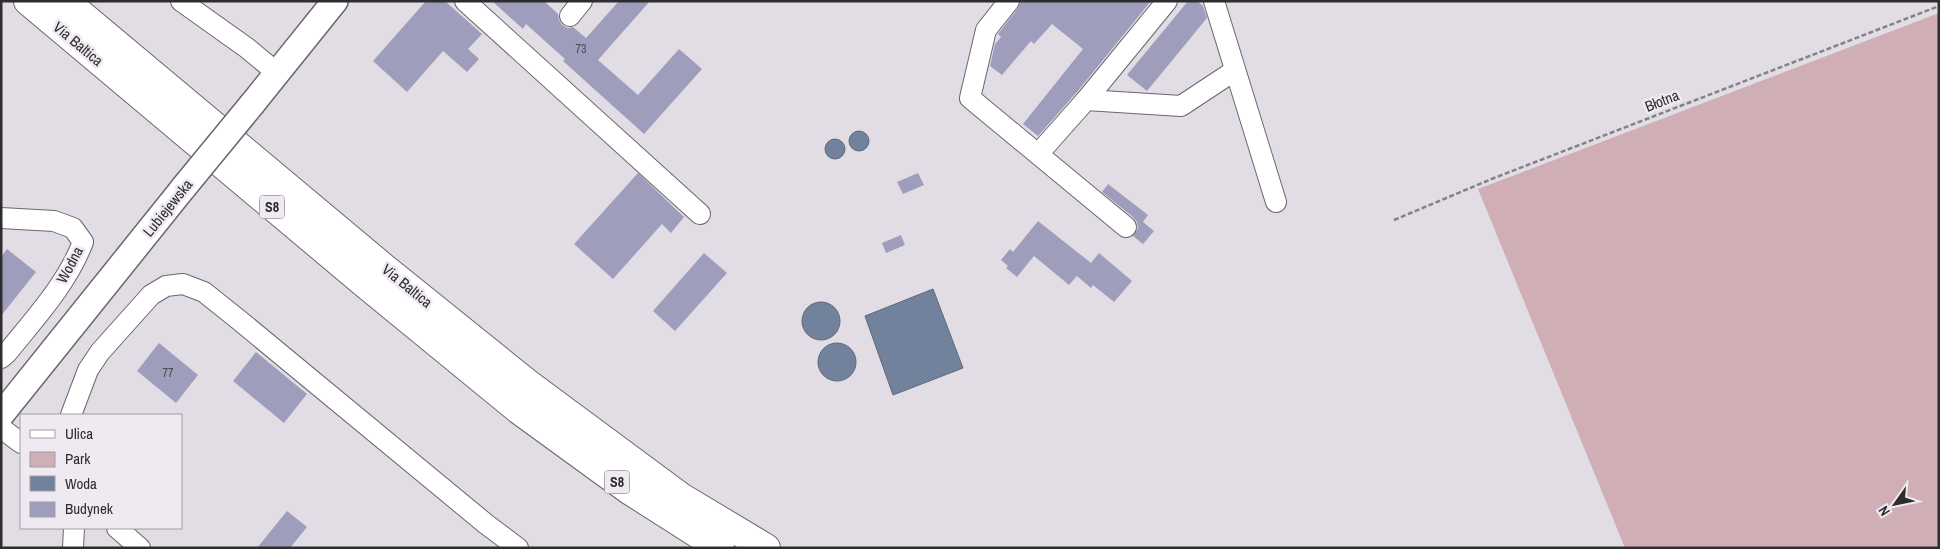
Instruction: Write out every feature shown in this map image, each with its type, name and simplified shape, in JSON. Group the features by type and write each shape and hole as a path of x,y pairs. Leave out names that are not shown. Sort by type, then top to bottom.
{"highway":[{"name":"Via Baltica","path":"28,1 364,283 519,410 629,490 720,548"},
{"name":"Via Baltica","path":"65,1 383,267 527,383 681,497 766,548"}],"main road":[{"name":"Lubiejewska","path":"1,415 335,1"}],"street":[{"path":"181,1 247,48 276,74"},
{"path":"465,1 700,214"},
{"path":"1009,1 986,30 970,98 1039,153 1126,227"},
{"path":"1039,153 1086,100 1167,1"},
{"path":"1214,1 1234,72 1276,202"},
{"path":"1086,100 1180,106 1234,72"},
{"name":"Wodna","path":"1,218 54,221 73,228 83,242 76,260 54,295 1,358"},
{"path":"71,414 88,370 100,352 151,296 166,286 183,284 204,292 486,524 518,548"},
{"path":"1,428 20,442"},
{"path":"72,548 74,529"},
{"path":"118,529 140,548"}],"path":[{"name":"Błotna","path":"1394,220 1494,178 1939,6"}],"green space":[{"path":"1939,13 1939,548 1625,548 1478,189"}],"water":[{"path":"859,131 866,134 869,141 866,148 859,151 852,148 849,141 852,134"},
{"path":"835,139 842,142 845,149 842,156 835,159 828,156 825,149 828,142"},
{"path":"933,289 963,368 893,395 865,316"},
{"path":"821,302 834,308 840,321 834,334 821,340 808,334 802,321 808,308"},
{"path":"837,343 851,348 856,362 851,376 837,381 823,376 818,362 823,348"}],"building":[{"path":"426,1 445,1 482,34 468,49 479,59 467,72 443,51 407,92 373,61"},
{"path":"492,1 544,1 558,14 562,25 568,28 573,27 586,38 619,1 650,1 598,60 638,95 679,49 702,69 644,134 563,61 565,59 526,24 523,29"},
{"path":"1021,1 1151,1 1077,92 1038,136 1023,124 1083,49 1052,24 1034,44 1031,41 1002,75 990,66 995,44 1001,37 998,34 1018,8"},
{"path":"1188,1 1197,1 1203,6 1207,18 1147,91 1127,75"},
{"path":"638,173 684,217 671,233 662,224 613,279 574,244"},
{"path":"918,173 924,185 903,194 897,182"},
{"path":"1108,184 1148,215 1143,222 1154,231 1143,244 1133,236 1138,228 1137,222 1102,192"},
{"path":"1038,221 1091,263 1099,253 1132,281 1114,302 1093,285 1091,288 1077,276 1069,285 1034,256 1017,277 1006,268 1008,266 1001,260 1010,249 1013,252"},
{"path":"901,235 905,245 886,253 882,243"},
{"path":"7,249 36,272 1,316 1,257"},
{"path":"704,253 727,273 675,331 653,311"},
{"path":"159,343 198,375 176,403 137,371"},
{"path":"256,352 307,394 284,423 233,381"},
{"path":"287,511 307,527 290,548 257,548"}]}
